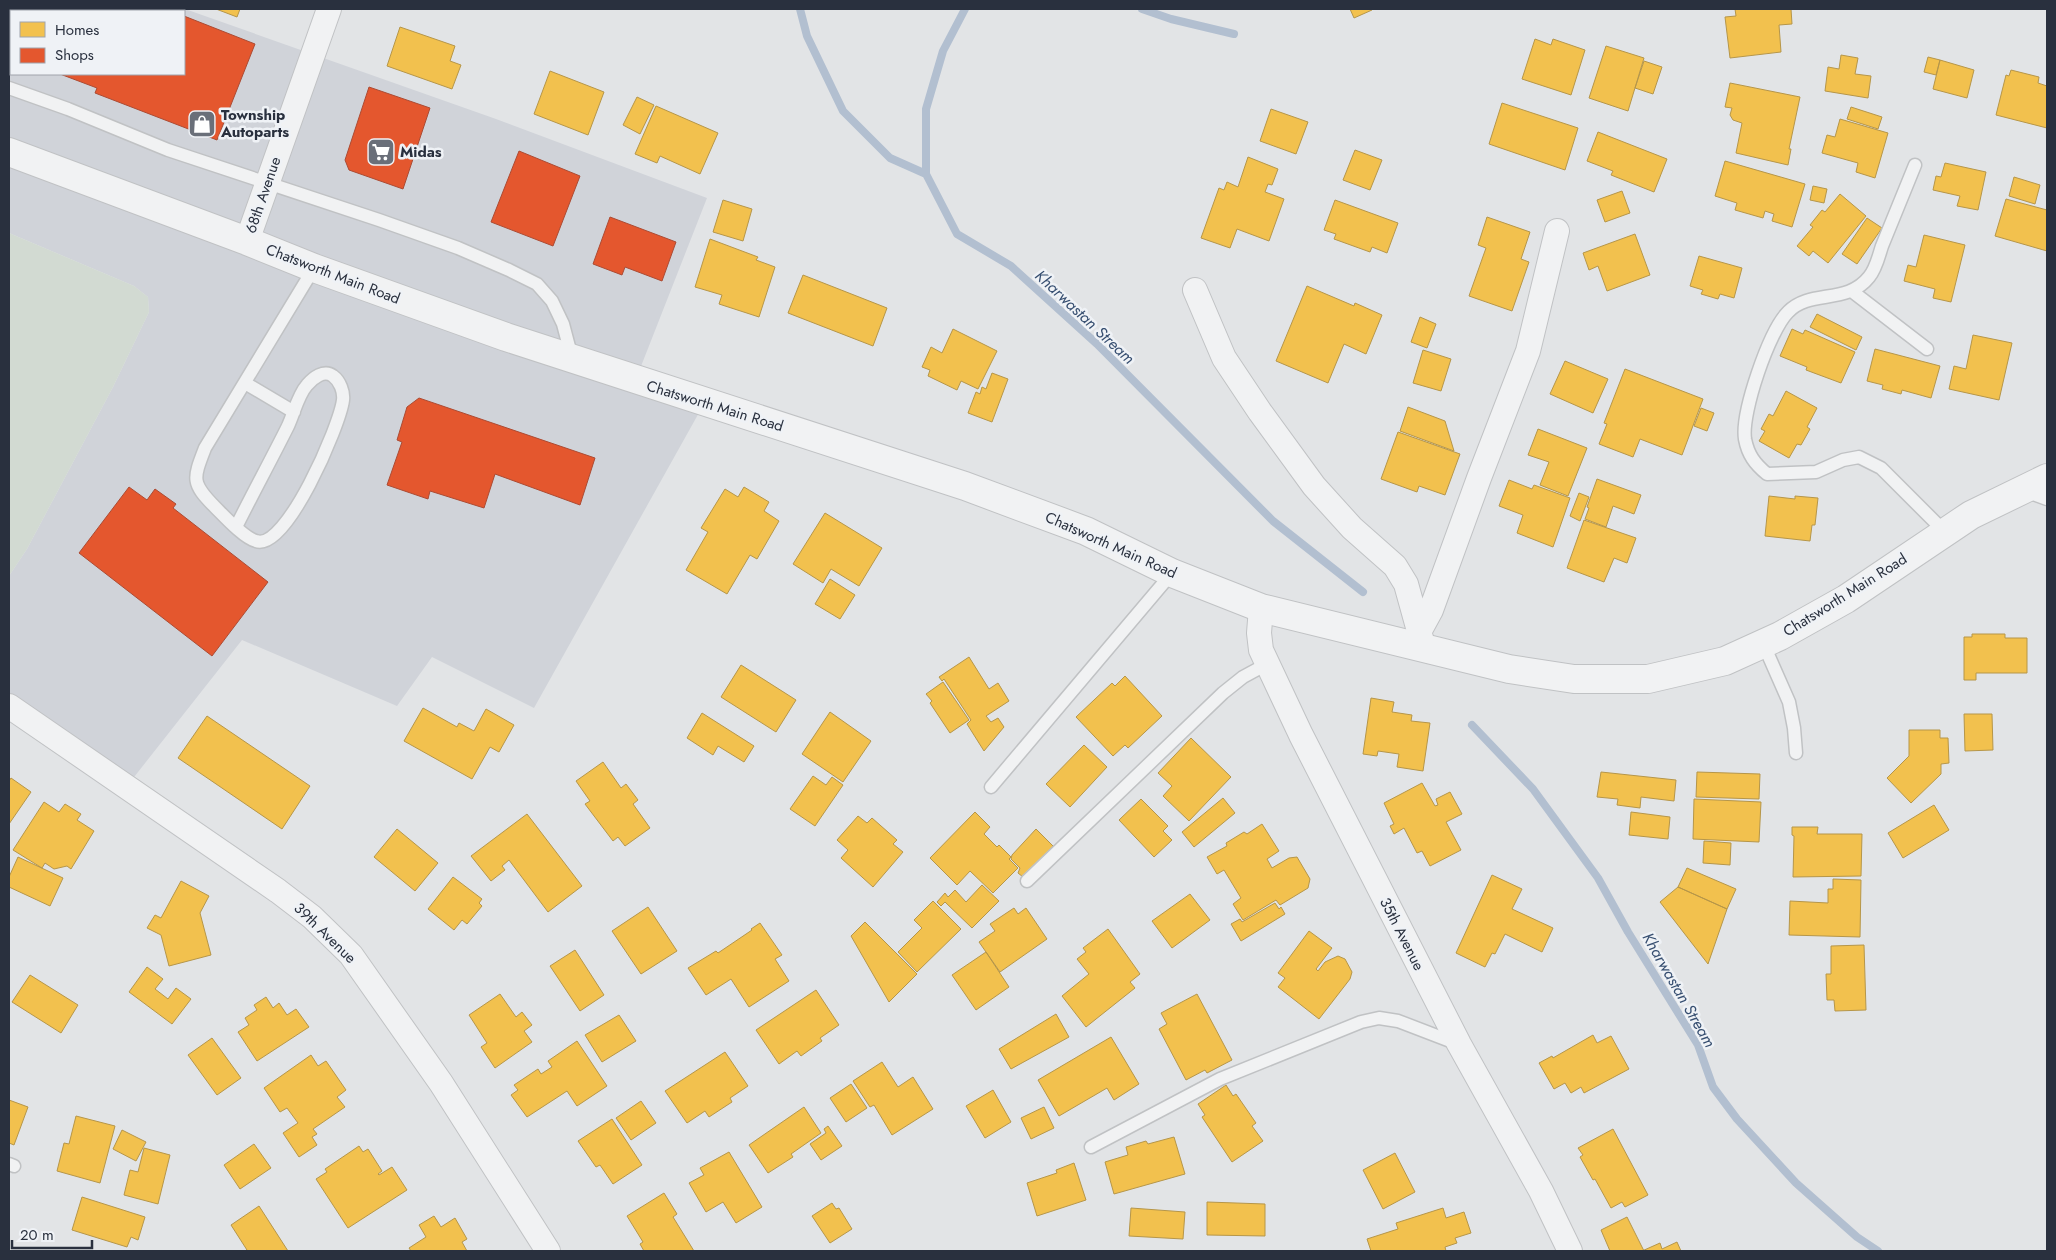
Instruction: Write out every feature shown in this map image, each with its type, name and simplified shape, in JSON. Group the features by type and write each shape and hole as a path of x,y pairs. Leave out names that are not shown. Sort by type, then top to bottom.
{"street":[{"name":"68th Avenue","path":"247,241 329,9"},
{"name":"Chatsworth Main Road","path":"9,152 314,268 506,338 965,486 1086,531 1172,573 1260,608 1421,640 1509,669 1574,679 1648,679 1725,661 1846,599 1971,516 2035,495 2047,478"},
{"path":"1421,640 1479,478 1528,352 1557,231"},
{"path":"1195,290 1224,358 1255,405 1314,486 1352,528 1395,566 1406,584 1421,640"},
{"name":"35th Avenue","path":"1260,608 1258,633 1261,650 1301,735 1459,1044 1541,1191 1570,1251"},
{"name":"39th Avenue","path":"9,706 278,891 312,917 351,956 441,1083 548,1251"}],"lane":[{"path":"9,88 168,150 268,182 458,248 537,284 552,301 563,324 572,358"},
{"path":"1915,165 1870,276 1853,292 1804,301 1788,311 1773,334 1746,415 1745,438 1755,463 1767,474 1816,472 1843,460 1859,457 1881,468 1945,532"},
{"path":"236,527 306,386 322,374 328,373 338,381 343,399 322,461 285,525 274,536 264,542 255,542 236,527 204,496 196,483 196,470 205,448 314,268"},
{"path":"1853,292 1927,348"},
{"path":"245,383 294,412"},
{"path":"991,786 1172,573"},
{"path":"1763,643 1789,702 1796,752"},
{"path":"1026,881 1223,693 1243,677 1267,664"},
{"path":"1091,1147 1220,1079 1361,1022 1379,1018 1398,1021 1459,1044"}],"shaded area":[{"path":"9,9 185,9 496,119 707,198 636,379 705,402 534,708 432,657 397,706 242,640 127,786 9,704 9,576 27,549 113,387 149,312 148,297 134,286 9,233"},
{"path":"9,233 134,286 148,297 149,312 113,387 27,549 9,576"}],"building: Homes":[{"path":"216,9 240,9 237,17"},
{"path":"1350,9 1371,9 1372,10 1354,18"},
{"path":"1735,9 1791,9 1792,24 1779,25 1781,52 1730,58 1725,17 1736,16"},
{"path":"400,27 455,46 450,61 461,65 452,89 387,66"},
{"path":"1535,39 1551,45 1553,39 1585,50 1571,95 1522,79"},
{"path":"1606,46 1644,58 1628,111 1589,98"},
{"path":"1841,55 1858,58 1855,74 1871,76 1868,98 1825,91 1828,67 1839,69"},
{"path":"1928,57 1940,60 1936,75 1924,72"},
{"path":"1940,60 1974,70 1967,98 1933,89"},
{"path":"1644,61 1662,67 1653,94 1635,88"},
{"path":"2011,70 2039,77 2038,83 2047,86 2047,128 1996,115 2006,75 2009,76"},
{"path":"550,71 604,92 588,135 534,114"},
{"path":"1730,83 1800,97 1789,149 1791,149 1788,165 1736,153 1742,123 1733,120 1730,115 1732,108 1725,107"},
{"path":"637,97 654,105 640,134 623,125"},
{"path":"1502,103 1578,128 1565,170 1489,144"},
{"path":"656,106 718,133 700,174 660,156 657,163 635,154"},
{"path":"1851,107 1882,117 1878,129 1847,119"},
{"path":"1271,109 1308,122 1296,154 1260,141"},
{"path":"1840,119 1888,133 1875,178 1856,172 1858,163 1822,153 1827,135 1835,137"},
{"path":"1598,132 1667,159 1654,192 1611,175 1613,171 1587,161"},
{"path":"1355,150 1382,160 1370,190 1343,180"},
{"path":"1248,157 1278,169 1272,185 1268,184 1265,192 1284,199 1269,241 1237,229 1230,248 1201,238 1219,188 1224,190 1227,182 1238,187"},
{"path":"1725,161 1805,184 1792,227 1772,221 1774,214 1765,211 1763,218 1735,210 1737,203 1715,196"},
{"path":"1945,163 1986,172 1978,210 1957,206 1960,196 1933,190 1936,176 1941,177"},
{"path":"2014,177 2040,185 2035,204 2009,196"},
{"path":"1813,186 1827,189 1824,203 1810,200"},
{"path":"1622,191 1630,213 1605,222 1597,200"},
{"path":"1840,194 1866,216 1828,263 1813,251 1809,256 1797,246 1813,227 1810,225 1822,210 1825,212"},
{"path":"2006,199 2047,210 2047,251 1995,236"},
{"path":"723,200 752,209 743,241 713,232"},
{"path":"1335,200 1398,223 1387,253 1372,247 1370,252 1334,239 1336,234 1324,230"},
{"path":"1487,217 1530,232 1521,259 1529,262 1512,311 1469,296 1486,248 1478,245"},
{"path":"1867,218 1882,228 1857,264 1842,254"},
{"path":"1635,234 1650,275 1607,291 1598,266 1589,270 1583,253"},
{"path":"1924,235 1965,245 1951,302 1933,298 1935,289 1904,281 1908,265 1916,267"},
{"path":"710,239 758,257 756,260 775,267 759,317 719,304 722,295 695,287"},
{"path":"1699,256 1742,268 1734,298 1720,294 1718,299 1701,294 1703,290 1690,286"},
{"path":"803,275 887,308 873,346 788,313"},
{"path":"1307,286 1354,306 1355,303 1382,315 1366,354 1344,344 1328,383 1276,361"},
{"path":"1817,314 1862,337 1856,350 1810,327"},
{"path":"1420,317 1436,324 1427,348 1411,342"},
{"path":"953,329 997,351 978,389 961,381 957,390 928,376 930,370 922,367 931,347 942,353"},
{"path":"1792,329 1803,334 1805,330 1855,352 1841,383 1806,370 1807,367 1780,356"},
{"path":"1973,335 2012,343 1999,400 1949,389 1954,366 1966,369"},
{"path":"1875,349 1940,366 1931,398 1902,390 1901,394 1882,389 1883,385 1867,381"},
{"path":"1423,350 1451,359 1441,391 1413,383"},
{"path":"1565,361 1608,379 1593,413 1550,394"},
{"path":"1625,369 1703,399 1682,455 1640,439 1633,457 1599,444 1607,424 1604,423"},
{"path":"992,373 1008,379 992,422 968,413 976,392 980,394 982,387 986,389"},
{"path":"1786,391 1817,408 1807,427 1810,429 1801,445 1797,444 1789,458 1759,441 1765,431 1761,429 1769,414 1773,416"},
{"path":"1408,407 1445,421 1454,451 1400,431"},
{"path":"1701,408 1714,413 1707,431 1694,426"},
{"path":"1538,429 1587,448 1568,496 1540,485 1549,462 1528,455"},
{"path":"1398,432 1460,454 1445,495 1419,486 1417,492 1381,479"},
{"path":"1597,479 1641,495 1634,514 1613,506 1606,527 1585,519 1589,508 1587,507"},
{"path":"1509,480 1532,489 1534,485 1570,498 1553,547 1517,533 1523,515 1499,506"},
{"path":"744,487 769,502 764,511 779,521 757,559 750,555 727,594 686,570 708,532 701,528 725,489 738,497"},
{"path":"1579,493 1589,497 1580,521 1570,516"},
{"path":"1769,496 1795,499 1795,496 1818,498 1815,525 1812,525 1810,541 1765,536"},
{"path":"825,513 882,548 859,586 831,569 823,583 793,564"},
{"path":"1584,520 1636,538 1627,563 1614,558 1604,582 1567,568"},
{"path":"830,579 855,595 840,619 815,604"},
{"path":"1972,634 2005,634 2005,638 2027,638 2027,673 1976,673 1976,680 1964,680 1964,637 1972,637"},
{"path":"969,657 989,689 998,683 1009,701 986,716 991,722 998,718 1004,727 984,751 967,724 971,720 944,679 942,681 939,677"},
{"path":"741,665 796,700 776,732 721,697"},
{"path":"1125,676 1162,716 1128,748 1125,745 1113,756 1076,717 1112,683 1115,686"},
{"path":"943,682 969,720 950,733 926,694"},
{"path":"1371,698 1394,702 1392,712 1412,715 1411,721 1430,723 1423,771 1397,767 1399,754 1378,751 1377,756 1363,754"},
{"path":"423,708 457,727 459,723 474,731 486,709 514,725 499,752 490,747 472,779 404,741"},
{"path":"830,712 871,741 843,782 802,754"},
{"path":"702,713 754,746 744,762 718,746 713,755 687,738"},
{"path":"1964,714 1992,714 1993,750 1965,751"},
{"path":"207,716 310,786 282,829 178,758"},
{"path":"1909,730 1940,730 1940,738 1948,738 1949,763 1941,764 1941,774 1911,803 1887,778 1909,756"},
{"path":"1191,738 1231,777 1189,821 1163,796 1172,786 1158,773"},
{"path":"1084,745 1107,767 1070,807 1046,784"},
{"path":"603,762 621,788 626,784 638,800 633,804 650,828 625,846 618,837 613,841 585,804 590,801 576,781"},
{"path":"1601,772 1676,780 1674,801 1641,797 1640,808 1617,805 1618,799 1597,797"},
{"path":"1697,772 1760,774 1759,799 1696,797"},
{"path":"813,776 826,785 832,777 843,785 815,826 790,809"},
{"path":"11,778 31,792 9,824 9,781"},
{"path":"1422,783 1435,806 1438,805 1436,799 1450,792 1462,814 1446,822 1461,850 1430,866 1422,851 1417,853 1404,828 1394,834 1390,826 1394,824 1384,803"},
{"path":"1223,798 1235,813 1194,847 1182,832"},
{"path":"1141,799 1168,826 1163,831 1172,840 1154,857 1119,820"},
{"path":"1694,799 1761,802 1759,842 1693,839"},
{"path":"44,802 59,812 65,804 81,814 77,820 94,831 71,869 67,866 54,869 45,863 42,868 13,850"},
{"path":"1934,805 1949,830 1903,858 1888,833"},
{"path":"975,812 990,827 984,834 1011,857 1009,859 1018,868 993,893 970,871 957,885 930,858"},
{"path":"1631,812 1670,817 1668,839 1629,835"},
{"path":"527,814 582,886 548,912 509,860 502,866 505,870 491,881 471,856"},
{"path":"858,816 867,823 872,818 897,840 893,844 903,852 873,887 841,858 848,850 837,840"},
{"path":"1262,824 1279,851 1267,859 1272,868 1289,858 1297,857 1310,879 1308,888 1280,905 1276,900 1243,920 1233,904 1241,898 1224,870 1217,874 1207,857 1227,846 1226,843 1244,832 1247,834"},
{"path":"1792,827 1818,827 1817,834 1862,834 1861,876 1793,877 1794,836 1792,835"},
{"path":"397,829 438,863 415,891 374,857"},
{"path":"1036,829 1053,846 1023,877 1018,873 1020,868 1011,859 1012,855"},
{"path":"1704,841 1731,843 1730,865 1703,863"},
{"path":"18,857 63,878 50,906 9,887 9,877"},
{"path":"1687,868 1736,889 1727,909 1678,887"},
{"path":"1492,875 1522,889 1512,909 1553,928 1542,952 1505,934 1495,954 1492,953 1485,967 1456,953"},
{"path":"453,877 482,899 479,903 482,906 467,924 462,920 454,930 428,909"},
{"path":"1833,879 1861,880 1860,937 1789,935 1790,901 1828,903 1828,889 1833,889"},
{"path":"181,881 209,896 200,913 211,955 169,966 161,935 147,928 155,915 161,918"},
{"path":"982,885 999,901 972,928 945,902 941,906 937,902 945,893 948,897 955,890 966,902"},
{"path":"1678,887 1727,909 1708,964 1660,902"},
{"path":"1190,894 1210,920 1172,948 1152,921"},
{"path":"933,901 961,929 917,972 898,952 922,928 914,920"},
{"path":"1275,903 1279,909 1281,907 1285,914 1241,941 1231,924 1240,919 1242,922"},
{"path":"648,907 677,951 641,974 612,931"},
{"path":"1014,908 1018,914 1026,908 1047,939 1000,972 979,942 995,931 990,924"},
{"path":"865,922 917,974 889,1002 851,936"},
{"path":"760,923 782,955 775,959 789,981 749,1007 731,979 706,995 688,968 716,951 718,953"},
{"path":"1108,929 1140,974 1130,982 1135,988 1086,1027 1062,996 1089,974 1077,959 1086,952 1083,948"},
{"path":"1309,931 1332,948 1316,969 1318,971 1325,962 1338,956 1345,959 1352,972 1350,979 1319,1019 1278,987 1285,978 1278,973"},
{"path":"1864,945 1866,1010 1835,1011 1834,1000 1827,1000 1826,974 1831,974 1831,946"},
{"path":"575,950 604,995 580,1011 550,966"},
{"path":"986,952 1009,987 976,1010 952,975"},
{"path":"147,967 163,979 155,989 168,999 176,988 191,999 172,1024 129,992"},
{"path":"30,975 78,1005 61,1033 12,1002"},
{"path":"816,990 839,1025 820,1038 822,1041 801,1056 797,1051 779,1064 756,1030"},
{"path":"500,994 516,1017 522,1012 532,1025 524,1031 532,1042 495,1068 481,1047 487,1043 469,1015"},
{"path":"1197,994 1232,1060 1207,1073 1205,1070 1186,1080 1159,1029 1167,1024 1161,1013"},
{"path":"266,997 273,1008 279,1003 287,1015 296,1009 309,1027 257,1061 238,1032 249,1025 245,1018 257,1010 254,1005"},
{"path":"1056,1014 1069,1037 1011,1069 999,1049"},
{"path":"619,1015 636,1041 602,1062 585,1035"},
{"path":"1593,1035 1597,1043 1611,1036 1629,1069 1584,1093 1581,1087 1571,1093 1565,1083 1554,1089 1539,1063 1552,1056 1553,1058"},
{"path":"1111,1037 1139,1084 1114,1100 1107,1088 1059,1116 1038,1080"},
{"path":"212,1038 241,1078 217,1095 188,1055"},
{"path":"577,1041 607,1086 577,1106 567,1091 527,1117 511,1095 518,1090 514,1085 538,1069 541,1074 552,1067 548,1061"},
{"path":"725,1052 748,1086 730,1098 732,1102 709,1117 705,1111 687,1123 665,1091"},
{"path":"311,1055 318,1066 326,1061 346,1090 337,1097 345,1107 313,1129 317,1134 312,1137 317,1145 299,1157 283,1133 298,1123 287,1108 280,1112 264,1088"},
{"path":"882,1062 898,1087 913,1077 933,1109 892,1135 874,1105 870,1107 853,1081"},
{"path":"851,1084 867,1108 846,1122 830,1098"},
{"path":"1226,1085 1233,1096 1236,1094 1256,1123 1252,1126 1263,1141 1232,1162 1202,1117 1205,1115 1198,1104"},
{"path":"993,1090 1011,1122 985,1138 966,1106"},
{"path":"9,1100 28,1107 14,1145 9,1143"},
{"path":"641,1101 656,1123 631,1140 616,1118"},
{"path":"804,1107 821,1133 791,1154 793,1157 768,1173 749,1145"},
{"path":"1044,1107 1054,1128 1031,1139 1021,1118"},
{"path":"76,1116 115,1126 100,1183 57,1171 64,1143 69,1144"},
{"path":"612,1119 642,1165 613,1184 600,1165 596,1167 578,1141"},
{"path":"828,1126 842,1146 821,1160 810,1144 826,1133 824,1129"},
{"path":"1613,1129 1648,1195 1625,1207 1622,1202 1611,1208 1580,1157 1583,1155 1578,1148"},
{"path":"122,1130 146,1142 136,1161 113,1149"},
{"path":"1174,1137 1185,1174 1114,1194 1105,1162 1128,1155 1126,1147 1146,1141 1148,1144"},
{"path":"254,1144 271,1168 240,1189 224,1165"},
{"path":"359,1146 363,1152 368,1149 382,1171 379,1175 392,1167 407,1190 348,1228 316,1179 327,1172 325,1169"},
{"path":"144,1148 170,1155 158,1204 124,1195 130,1170 138,1172"},
{"path":"729,1152 762,1207 736,1223 723,1202 706,1212 689,1183 704,1175 700,1168"},
{"path":"1395,1153 1415,1192 1383,1209 1363,1170"},
{"path":"1074,1163 1086,1200 1037,1216 1027,1183 1057,1173 1056,1170"},
{"path":"664,1193 677,1214 673,1217 694,1251 644,1251 640,1244 643,1242 627,1216"},
{"path":"82,1197 145,1217 138,1240 131,1237 127,1247 72,1230"},
{"path":"1207,1202 1265,1204 1265,1236 1207,1235"},
{"path":"832,1203 836,1209 839,1208 852,1229 830,1243 812,1216"},
{"path":"259,1206 288,1251 244,1251 247,1250 231,1225"},
{"path":"1131,1208 1185,1212 1183,1239 1129,1236"},
{"path":"1443,1208 1446,1218 1464,1212 1471,1233 1455,1238 1457,1243 1445,1247 1446,1251 1371,1251 1367,1239 1398,1229 1396,1223"},
{"path":"434,1216 441,1227 455,1218 467,1239 462,1242 467,1251 411,1251 409,1248 426,1237 419,1225"},
{"path":"1627,1217 1644,1251 1610,1251 1601,1230"},
{"path":"1677,1242 1681,1251 1642,1251 1660,1243 1662,1249"}],"building: Shops":[{"path":"9,9 35,9 10,10 9,49"},
{"path":"165,9 168,10 48,10"},
{"path":"185,16 255,44 217,140 95,93 97,88 63,75 185,75"},
{"path":"369,87 430,108 403,189 349,170 345,160"},
{"path":"519,151 580,176 553,246 491,222"},
{"path":"610,217 676,242 662,281 625,267 622,275 593,264"},
{"path":"419,398 595,458 580,505 495,474 484,508 430,491 428,499 387,485 402,442 397,440 407,407"},
{"path":"129,487 147,500 155,489 176,504 173,508 268,582 212,656 79,553"}],"waterway":[{"path":"800,9 807,36 843,111 890,158 926,174"},
{"name":"Kharwastan Stream","path":"965,9 943,51 926,109 926,174 957,234 1011,266 1097,344 1273,521 1363,592"},
{"name":"Kharwastan Stream","path":"1142,9 1171,19 1234,34"},
{"name":"Kharwastan Stream","path":"1472,725 1533,789 1598,878 1628,932 1698,1045 1713,1087 1737,1119 1796,1183 1857,1237 1878,1251"}],"place":[{"name":"Township Autoparts","path":"202,124"},
{"name":"Midas","path":"381,152"}]}
